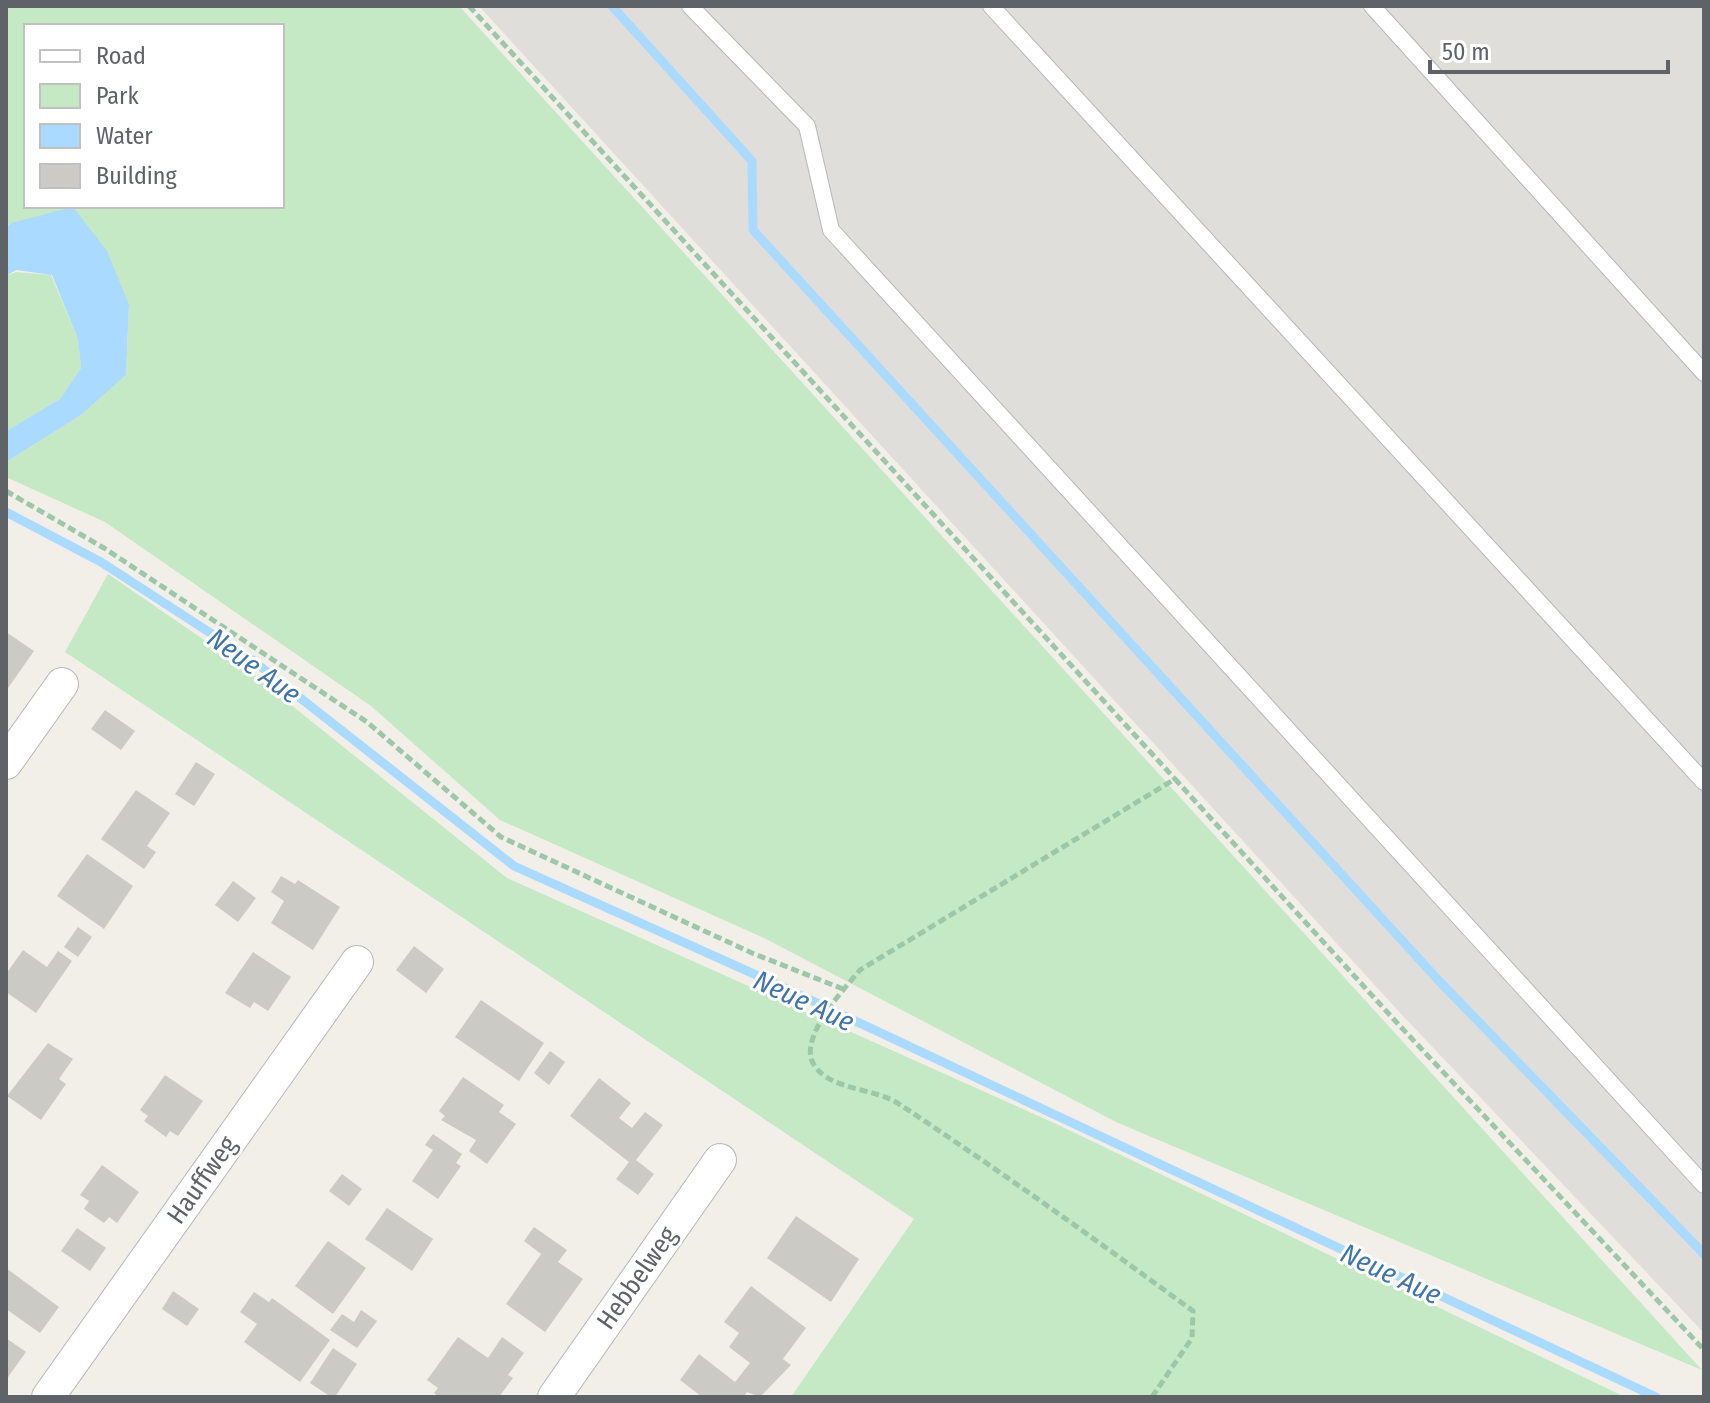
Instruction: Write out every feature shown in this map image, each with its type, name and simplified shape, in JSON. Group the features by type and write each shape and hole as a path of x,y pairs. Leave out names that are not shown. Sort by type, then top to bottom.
{"street":[{"path":"6,763 62,684"},
{"name":"Hauffweg","path":"48,1397 357,962"},
{"name":"Hebbelweg","path":"554,1397 720,1160"}],"lane":[{"path":"690,6 807,126 831,230 1704,1185"},
{"path":"991,6 1704,782"},
{"path":"1372,6 1704,373"}],"path":[{"path":"469,6 1399,1025 1704,1350"},
{"path":"6,491 104,548 367,722 501,837 752,953 843,989"},
{"path":"1152,1397 1192,1338 1193,1311 1034,1194 889,1097 827,1079 812,1062 809,1041 833,1002 860,970 1175,779"}],"shaded area":[{"path":"479,6 1704,6 1704,1333 1403,1016"}],"green space":[{"path":"6,6 459,6 1702,1370 1116,1122 766,939 500,820 371,706 105,522 6,477 6,462 81,415 126,375 129,306 11,223 6,228"},
{"path":"16,272 51,275 78,339 81,368 60,399 6,431 6,276"},
{"path":"108,574 245,668 507,878 1052,1122 1625,1397 791,1397 914,1219 65,652"}],"water":[{"path":"74,208 107,251 129,305 126,375 81,415 6,462 6,431 60,399 81,368 78,339 52,275 16,270 6,276 6,228 11,223"}],"building":[{"path":"6,632 34,651 8,688 6,686"},
{"path":"105,710 135,731 121,750 91,729"},
{"path":"196,762 215,774 194,806 175,794"},
{"path":"136,790 170,813 147,846 156,852 144,869 101,839"},
{"path":"87,854 133,886 104,929 57,896"},
{"path":"281,876 295,884 298,880 340,907 313,950 271,923 284,901 271,892"},
{"path":"233,881 256,898 238,922 215,905"},
{"path":"78,927 92,937 78,957 64,947"},
{"path":"414,946 444,969 426,993 396,970"},
{"path":"23,950 47,967 58,951 72,961 36,1013 6,992 6,974"},
{"path":"253,952 291,977 268,1011 254,1002 250,1008 225,993"},
{"path":"481,1000 544,1043 519,1081 455,1037"},
{"path":"48,1043 73,1059 59,1079 66,1084 41,1120 7,1096"},
{"path":"550,1051 565,1062 549,1085 534,1073"},
{"path":"165,1075 203,1101 178,1136 170,1131 166,1137 144,1121 148,1116 140,1110"},
{"path":"463,1077 504,1105 499,1112 516,1124 487,1164 469,1151 476,1140 441,1120 445,1116 439,1111"},
{"path":"599,1078 631,1103 619,1118 632,1128 645,1112 663,1125 636,1160 654,1174 638,1195 616,1179 629,1162 570,1116"},
{"path":"433,1134 462,1154 456,1163 461,1166 438,1199 412,1181 433,1150 425,1145"},
{"path":"102,1165 139,1192 117,1223 109,1217 104,1223 84,1209 89,1201 80,1195"},
{"path":"342,1174 362,1189 349,1206 329,1191"},
{"path":"387,1208 433,1239 412,1271 365,1239"},
{"path":"796,1216 859,1259 831,1302 767,1258"},
{"path":"534,1227 567,1250 558,1262 583,1279 545,1332 506,1304 541,1254 524,1241"},
{"path":"77,1228 106,1248 90,1271 61,1251"},
{"path":"328,1241 366,1268 333,1314 295,1286"},
{"path":"6,1268 59,1307 40,1333 6,1309"},
{"path":"751,1286 806,1328 783,1359 791,1365 760,1397 747,1392 743,1397 702,1397 680,1380 699,1354 735,1382 750,1363 729,1347 739,1333 724,1322"},
{"path":"173,1291 199,1309 187,1326 162,1309"},
{"path":"254,1292 269,1302 272,1298 330,1340 300,1382 244,1342 257,1324 240,1312"},
{"path":"361,1310 377,1321 357,1348 330,1330 342,1314 354,1322"},
{"path":"458,1337 488,1358 502,1337 524,1353 508,1375 513,1378 499,1397 439,1397 434,1393 438,1388 427,1380"},
{"path":"6,1338 26,1352 6,1380"},
{"path":"333,1348 357,1364 335,1397 331,1397 310,1383"}],"waterway":[{"path":"612,6 752,161 753,230 1440,982 1704,1254"},
{"name":"Neue Aue","path":"6,512 101,562 252,660 514,866 783,987 1656,1397"}]}
